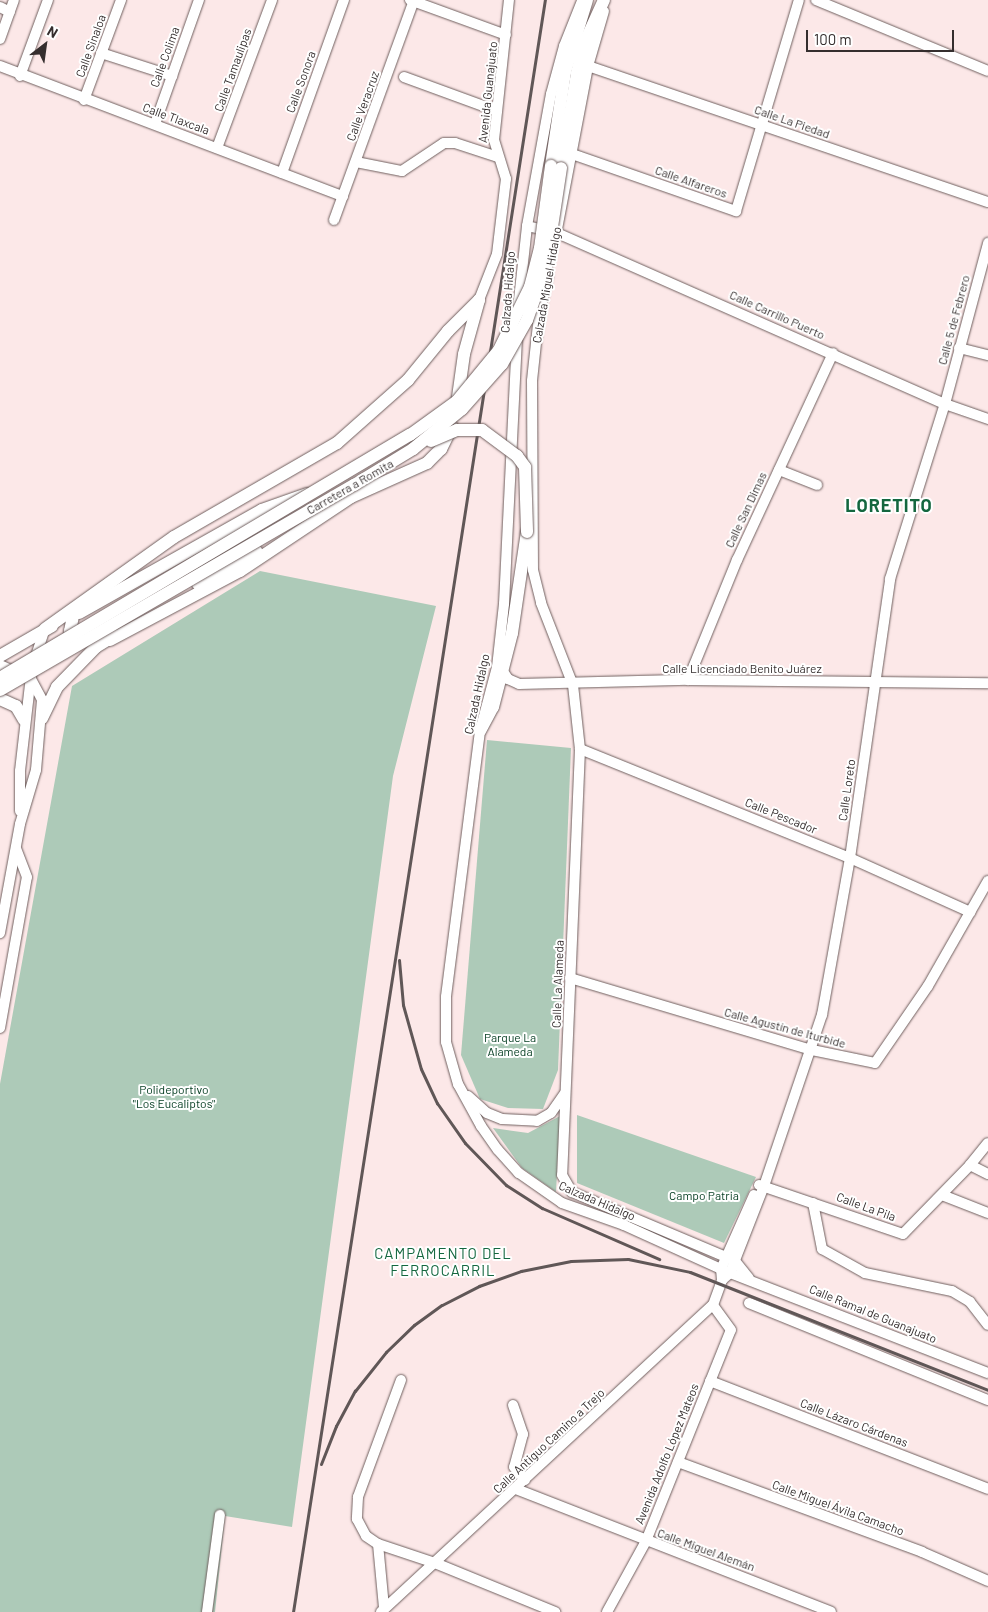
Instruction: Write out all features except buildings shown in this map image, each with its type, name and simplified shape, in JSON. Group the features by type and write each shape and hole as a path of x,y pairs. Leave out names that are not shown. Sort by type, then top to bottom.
{"main road":[{"path":"556,167 565,72 587,0"},
{"name":"Calzada Miguel Hidalgo","path":"556,167 579,64 604,0"},
{"name":"Carretera a Romita","path":"0,690 413,449 484,388 515,343 528,320 546,266 556,167"},
{"name":"Carretera a Romita","path":"0,678 436,419 479,377 512,327 530,287 540,248 556,167"},
{"path":"45,630 181,533 290,473 337,443 408,380 448,331 479,300"},
{"path":"42,718 57,687 96,647 240,571 351,497 407,474 441,449 456,416 464,354 479,300"},
{"path":"413,449 457,430 482,430 495,438 525,467 530,530 525,562 493,707 480,731"},
{"path":"110,640 126,626 290,531 354,485"},
{"path":"0,656 262,510 310,493"},
{"path":"73,616 70,631 74,638 82,645 96,647"},
{"path":"0,699 16,706 24,720"}],"street":[{"path":"0,39 14,0"},
{"path":"20,76 48,0"},
{"name":"Calle Sinaloa","path":"84,100 121,0"},
{"name":"Calle Colima","path":"155,124 199,0"},
{"name":"Calle Tamaulipas","path":"217,148 272,0"},
{"name":"Calle Sonora","path":"282,173 344,0"},
{"name":"Avenida Guanajuato","path":"479,300 498,254 506,179 494,140 509,0"},
{"name":"Calzada Hidalgo","path":"582,0 564,46 551,94 520,275 508,525 497,667 480,731 446,997 446,1042 458,1084 473,1115 498,1150 519,1173 562,1203 624,1225 725,1274"},
{"name":"Calzada Miguel Hidalgo","path":"541,603 533,570 530,530 532,381 546,285 588,66 604,0"},
{"name":"Calle Alfareros","path":"572,154 736,211 799,0"},
{"path":"816,0 988,71"},
{"path":"413,1 506,35"},
{"name":"Calle Veracruz","path":"334,220 413,1"},
{"path":"0,7 10,12"},
{"path":"101,53 172,76"},
{"name":"Calle Tlaxcala","path":"0,66 20,76 155,124 343,196"},
{"name":"Calle La Piedad","path":"588,66 988,202"},
{"path":"404,77 497,111"},
{"path":"356,162 402,171 436,147 450,143 498,157"},
{"name":"Calle Carrillo Puerto","path":"527,226 557,233 945,404 988,419"},
{"name":"Calle 5 de Febrero","path":"945,404 988,243"},
{"path":"520,275 546,285"},
{"path":"959,348 988,355"},
{"name":"Calle San Dimas","path":"688,680 737,560 833,353"},
{"path":"515,381 532,381"},
{"name":"Calle Loreto","path":"725,1274 763,1183 812,1050 822,1015 850,858 890,579 945,404"},
{"path":"779,470 817,485"},
{"path":"508,525 519,520 530,530"},
{"name":"Calle La Alameda","path":"541,603 573,685 580,749 562,1175 572,1192"},
{"path":"0,933 20,824 24,720 30,678 36,649 45,630"},
{"path":"0,665 11,667 30,678 40,692 42,718 36,770 20,824"},
{"name":"Calle Licenciado Benito Juárez","path":"502,670 508,679 519,684 573,685 688,680 988,683"},
{"name":"Calle Pescador","path":"580,749 850,858 970,912"},
{"path":"0,1028 27,877 16,849"},
{"name":"Calle Agustín de Iturbide","path":"570,978 812,1050 875,1064 928,986 988,881"},
{"path":"458,1084 474,1104 487,1113 518,1122 537,1121 551,1114 566,1088"},
{"name":"Calle La Pila","path":"763,1183 903,1234 970,1166 988,1143"},
{"path":"970,1166 988,1174"},
{"path":"562,1203 572,1192 731,1259 749,1279"},
{"path":"942,1195 988,1212"},
{"path":"813,1202 822,1249 865,1272 952,1291 970,1302 988,1325"},
{"name":"Calle Ramal de Guanajuato","path":"725,1274 749,1279 988,1373"},
{"name":"Calle Antiguo Camino a Trejo","path":"382,1610 516,1489 713,1305 725,1274"},
{"path":"749,1303 988,1400"},
{"name":"Avenida Adolfo López Mateos","path":"607,1612 646,1541 731,1330 713,1305"},
{"path":"401,1380 358,1497 357,1519 366,1536 378,1544 435,1563 555,1612"},
{"name":"Calle Lázaro Cárdenas","path":"710,1381 988,1489"},
{"path":"513,1405 524,1434 514,1466 525,1480"},
{"name":"Calle Miguel Ávila Camacho","path":"678,1462 922,1552 988,1581"},
{"name":"Calle Miguel Alemán","path":"516,1489 831,1612"},
{"path":"207,1612 220,1515"},
{"path":"378,1544 382,1610"}],"green space":[{"name":"Polideportivo \"Los Eucaliptos\"","path":"260,571 436,606 393,776 292,1527 225,1516 215,1612 0,1612 0,1084 72,686"},
{"name":"Parque La Alameda","path":"487,740 571,748 558,1070 543,1109 508,1108 480,1099 461,1055"},
{"path":"562,1115 556,1192 522,1168 493,1128 528,1133"},
{"name":"Campo Patria","path":"577,1115 756,1177 724,1243 577,1183"}],"railway":[{"path":"293,1612 545,0"},
{"path":"399,960 403,1005 421,1069 437,1103 465,1143 506,1185 542,1208 659,1259"},
{"path":"321,1464 336,1426 355,1391 386,1352 414,1325 442,1305 479,1286 521,1271 571,1261 628,1259 690,1272 988,1390"}],"district":[{"name":"LORETITO","path":"889,505"},
{"name":"CAMPAMENTO DEL FERROCARRIL","path":"443,1262"}]}
